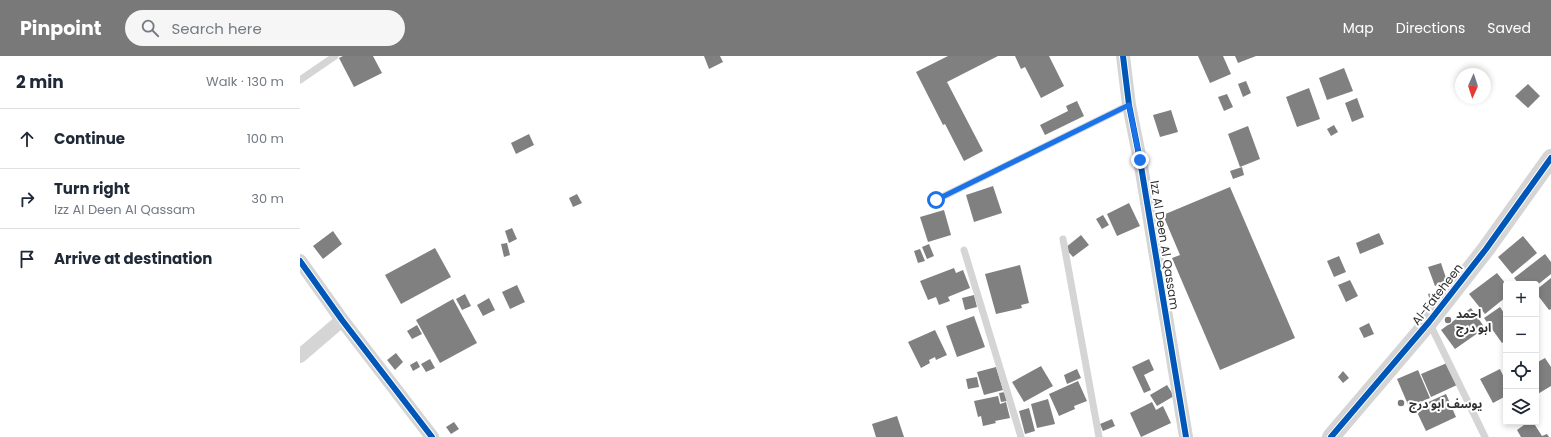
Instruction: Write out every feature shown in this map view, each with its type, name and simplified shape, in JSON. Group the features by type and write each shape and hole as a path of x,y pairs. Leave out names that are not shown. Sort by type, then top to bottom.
{"street":[{"name":"Izz Al Deen Al Qassam","path":"1123,56 1129,105 1140,160 1186,437"},
{"name":"Al-Fateheen","path":"1332,437 1429,322 1486,249 1551,158"},
{"path":"300,261 342,320 432,437"},
{"path":"300,356 342,320"}],"lane":[{"path":"300,80 335,56"},
{"path":"936,200 1129,105"},
{"path":"1063,239 1098,437"},
{"path":"964,250 1021,437"},
{"path":"1429,322 1485,437"}],"building":[{"path":"343,56 373,56 382,73 354,87 339,58"},
{"path":"704,56 720,56 723,62 709,69"},
{"path":"948,56 998,56 947,82 983,151 964,161 945,124 943,125 916,72"},
{"path":"1015,56 1049,56 1064,86 1041,98 1025,67 1021,69"},
{"path":"1198,56 1223,56 1231,74 1210,83"},
{"path":"1235,56 1256,56 1238,63"},
{"path":"1344,68 1353,91 1327,100 1319,78"},
{"path":"1246,81 1251,93 1243,97 1238,84"},
{"path":"1528,84 1540,96 1528,108 1515,96"},
{"path":"1309,88 1320,119 1297,127 1286,97"},
{"path":"1227,94 1233,107 1224,111 1218,97"},
{"path":"1357,98 1364,117 1352,122 1345,103"},
{"path":"1077,101 1084,116 1045,135 1040,125 1068,111 1066,106"},
{"path":"1171,110 1178,132 1160,137 1153,115"},
{"path":"1334,125 1338,132 1331,136 1327,129"},
{"path":"1248,126 1260,159 1240,167 1228,134"},
{"path":"529,134 534,145 516,154 511,143"},
{"path":"1242,167 1244,175 1233,179 1230,171"},
{"path":"993,186 1002,213 974,222 966,195"},
{"path":"1230,187 1295,338 1220,370 1172,258 1180,255 1163,215"},
{"path":"577,194 582,203 573,207 569,198"},
{"path":"1129,203 1140,226 1117,236 1107,214"},
{"path":"944,210 951,235 928,242 920,217"},
{"path":"1103,215 1109,225 1102,229 1096,219"},
{"path":"512,228 517,239 509,243 505,231"},
{"path":"333,231 342,244 323,259 313,246"},
{"path":"1379,233 1384,244 1360,254 1356,243"},
{"path":"1081,235 1089,245 1073,257 1065,248"},
{"path":"1523,236 1537,253 1512,274 1498,257"},
{"path":"507,243 510,255 504,257 501,244"},
{"path":"929,244 934,256 927,259 922,247"},
{"path":"435,248 451,277 401,304 385,275"},
{"path":"920,249 925,261 918,263 914,251"},
{"path":"1545,254 1551,262 1551,274 1539,284 1539,281 1516,281 1514,278"},
{"path":"1339,256 1346,272 1334,277 1327,261"},
{"path":"1441,263 1447,281 1435,286 1428,267"},
{"path":"1020,265 1029,303 1021,305 1022,308 996,314 985,274"},
{"path":"954,268 956,273 963,270 970,288 948,297 950,301 939,305 936,297 928,300 920,281"},
{"path":"1497,273 1504,281 1503,299 1485,314 1469,294"},
{"path":"1551,278 1551,309 1549,310 1539,297 1539,288"},
{"path":"1350,280 1358,296 1346,302 1338,285"},
{"path":"517,285 525,302 510,309 502,292"},
{"path":"1436,292 1438,297 1430,300 1428,294"},
{"path":"465,294 471,306 462,310 456,299"},
{"path":"974,295 977,307 965,310 962,298"},
{"path":"489,298 495,310 483,316 477,305"},
{"path":"453,299 477,343 440,363 416,320"},
{"path":"1500,307 1503,312 1503,342 1502,343 1484,318"},
{"path":"1471,308 1485,328 1455,349 1441,330"},
{"path":"974,316 985,347 957,357 946,326"},
{"path":"1369,323 1374,334 1364,338 1359,328"},
{"path":"417,325 422,334 412,339 407,331"},
{"path":"935,330 947,355 936,360 935,357 929,360 930,363 921,368 908,342"},
{"path":"396,353 403,362 395,370 387,360"},
{"path":"1545,358 1551,367 1551,386 1539,393 1539,389 1539,361"},
{"path":"430,359 435,368 426,372 421,364"},
{"path":"1149,359 1154,370 1144,375 1151,390 1144,393 1132,367"},
{"path":"417,361 420,367 413,371 410,365"},
{"path":"1447,363 1457,385 1431,397 1421,374"},
{"path":"1041,366 1053,386 1024,402 1012,382"},
{"path":"996,367 1003,390 984,395 977,372"},
{"path":"1077,369 1081,378 1067,384 1064,375"},
{"path":"1500,369 1503,376 1503,398 1493,403 1480,379"},
{"path":"1418,370 1430,398 1409,407 1397,379"},
{"path":"1343,371 1349,378 1343,383 1338,377"},
{"path":"977,377 979,387 968,389 966,379"},
{"path":"1078,381 1087,401 1074,406 1075,409 1059,416 1049,394"},
{"path":"1167,385 1174,396 1157,406 1150,395"},
{"path":"1005,392 1007,401 1001,402 999,393"},
{"path":"1446,394 1456,417 1426,431 1415,408"},
{"path":"998,396 1000,404 1006,402 1010,418 995,421 996,423 983,426 981,416 978,417 974,401"},
{"path":"1048,399 1055,424 1037,428 1031,404"},
{"path":"1152,402 1156,410 1163,406 1171,423 1141,437 1130,413"},
{"path":"1029,408 1035,431 1025,434 1019,411"},
{"path":"897,416 904,437 876,437 872,424"},
{"path":"1112,419 1115,426 1103,431 1100,424"},
{"path":"454,422 459,429 451,434 446,427"},
{"path":"1524,425 1535,425 1542,436 1547,434 1549,437 1521,437 1517,430"}],"cycle path":[{"path":"1123,56 1129,105 1140,160 1186,437"},
{"path":"1331,437 1429,322 1486,249 1551,158"},
{"path":"300,261 342,320 432,437"}],"place":[{"name":"احمد ابو درج","path":"1448,320"},
{"name":"يوسف ابو درج","path":"1401,403"}],"route":[{"path":"936,200 1129,105 1140,160"}]}
